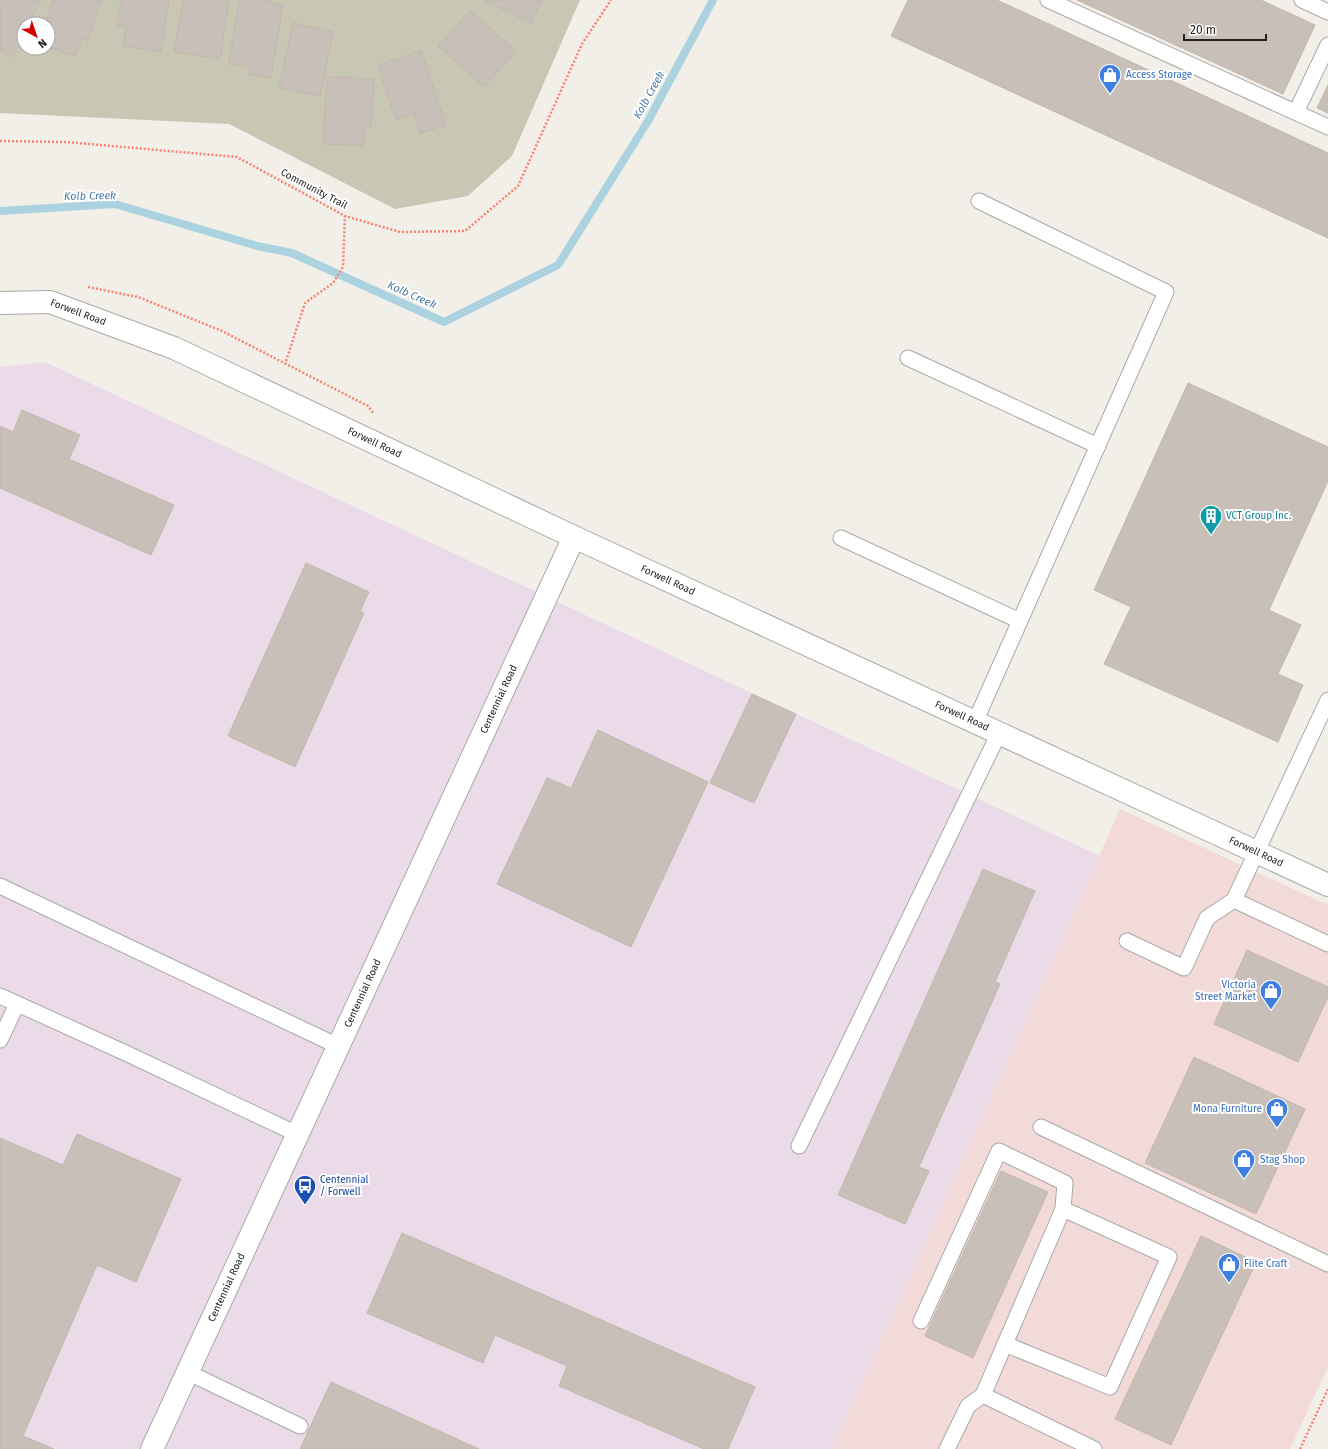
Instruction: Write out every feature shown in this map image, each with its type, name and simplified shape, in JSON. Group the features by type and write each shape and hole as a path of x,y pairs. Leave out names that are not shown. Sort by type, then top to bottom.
{"street":[{"name":"Forwell Road","path":"0,303 50,302 174,348 574,537 1328,885"},
{"name":"Centennial Road","path":"152,1449 574,537"}],"lane":[{"path":"1048,0 1328,127"},
{"path":"1302,0 1328,12"},
{"path":"1296,112 1328,45"},
{"path":"975,722 1166,292 979,201"},
{"path":"908,358 1098,446"},
{"path":"841,538 1020,621"},
{"path":"1127,941 1184,968 1207,918 1234,900 1328,700"},
{"path":"799,1146 999,733"},
{"path":"0,886 338,1046"},
{"path":"1234,900 1328,944"},
{"path":"0,996 130,1055 297,1134"},
{"path":"0,1040 17,1004"},
{"path":"1041,1127 1328,1264"},
{"path":"921,1321 999,1151 1065,1183 1063,1209 983,1395 968,1406 946,1449"},
{"path":"1005,1344 1110,1387 1169,1257 1063,1209"},
{"path":"187,1372 300,1426"},
{"path":"983,1395 1094,1449"}],"path":[{"name":"Community Trail","path":"0,141 66,142 237,157 345,216 400,232 465,231 518,186 582,44 611,0"},
{"path":"286,361 305,303 333,283 343,267 345,216"},
{"path":"1300,1449 1328,1389"}],"shaded area":[{"path":"0,0 580,0 512,156 468,196 395,209 229,124 0,113"},
{"path":"45,362 1100,856 832,1449 0,1449 0,367"},
{"path":"1120,809 1328,905 1328,1367 1290,1449 832,1449"}],"building":[{"path":"0,0 41,0 33,16 16,16 16,51 13,57 0,50"},
{"path":"53,0 102,0 88,40 82,38 75,56 56,50 56,16 48,16"},
{"path":"121,0 169,0 161,52 123,46 126,27 117,25"},
{"path":"183,0 229,0 220,59 174,52"},
{"path":"239,0 271,0 271,3 283,5 271,78 249,75 250,67 229,64"},
{"path":"484,0 542,0 531,23"},
{"name":"Access Storage","path":"908,0 997,0 1328,153 1328,238 891,36"},
{"path":"1077,0 1261,0 1315,25 1283,94"},
{"path":"470,11 516,51 484,87 438,46"},
{"path":"293,23 333,32 320,96 279,87"},
{"path":"421,51 446,125 420,133 414,114 396,120 378,65"},
{"path":"340,76 374,80 371,127 365,126 363,146 323,144 327,77 340,78"},
{"path":"1328,85 1328,113 1317,108"},
{"name":"VCT Group Inc.","path":"1188,383 1328,447 1328,481 1269,610 1301,625 1278,674 1303,685 1278,742 1104,664 1131,607 1094,590"},
{"path":"22,410 80,435 69,459 174,505 151,555 0,488 0,426 13,432"},
{"path":"306,563 369,592 360,611 364,613 295,767 228,736"},
{"path":"752,694 796,714 754,803 710,783"},
{"path":"598,730 708,782 631,947 497,884 547,778 571,788"},
{"path":"983,869 1035,891 995,982 1000,984 919,1167 929,1171 905,1224 838,1195"},
{"name":"Victoria Street Market","path":"1247,950 1328,987 1328,997 1298,1062 1214,1024"},
{"path":"1194,1057 1305,1109 1256,1214 1145,1163"},
{"path":"77,1134 181,1179 136,1282 97,1265 23,1436 54,1449 0,1449 0,1138 63,1165"},
{"path":"1001,1171 1048,1192 973,1358 925,1336"},
{"path":"402,1233 755,1387 728,1449 704,1449 559,1386 567,1366 495,1335 483,1363 367,1313"},
{"path":"1201,1236 1256,1262 1171,1445 1115,1419"},
{"path":"331,1382 479,1449 300,1449"}],"waterway":[{"name":"Kolb Creek","path":"0,211 115,204 257,246 292,253 444,322 558,265 648,121 713,0"}],"place":[{"name":"Access Storage","path":"1110,94"},
{"name":"VCT Group Inc.","path":"1211,536"},
{"name":"Victoria Street Market","path":"1271,1010"},
{"name":"Mona Furniture","path":"1277,1128"},
{"name":"Stag Shop","path":"1244,1180"},
{"name":"Centennial / Forwell","path":"305,1206"},
{"name":"Flite Craft","path":"1229,1284"}]}
